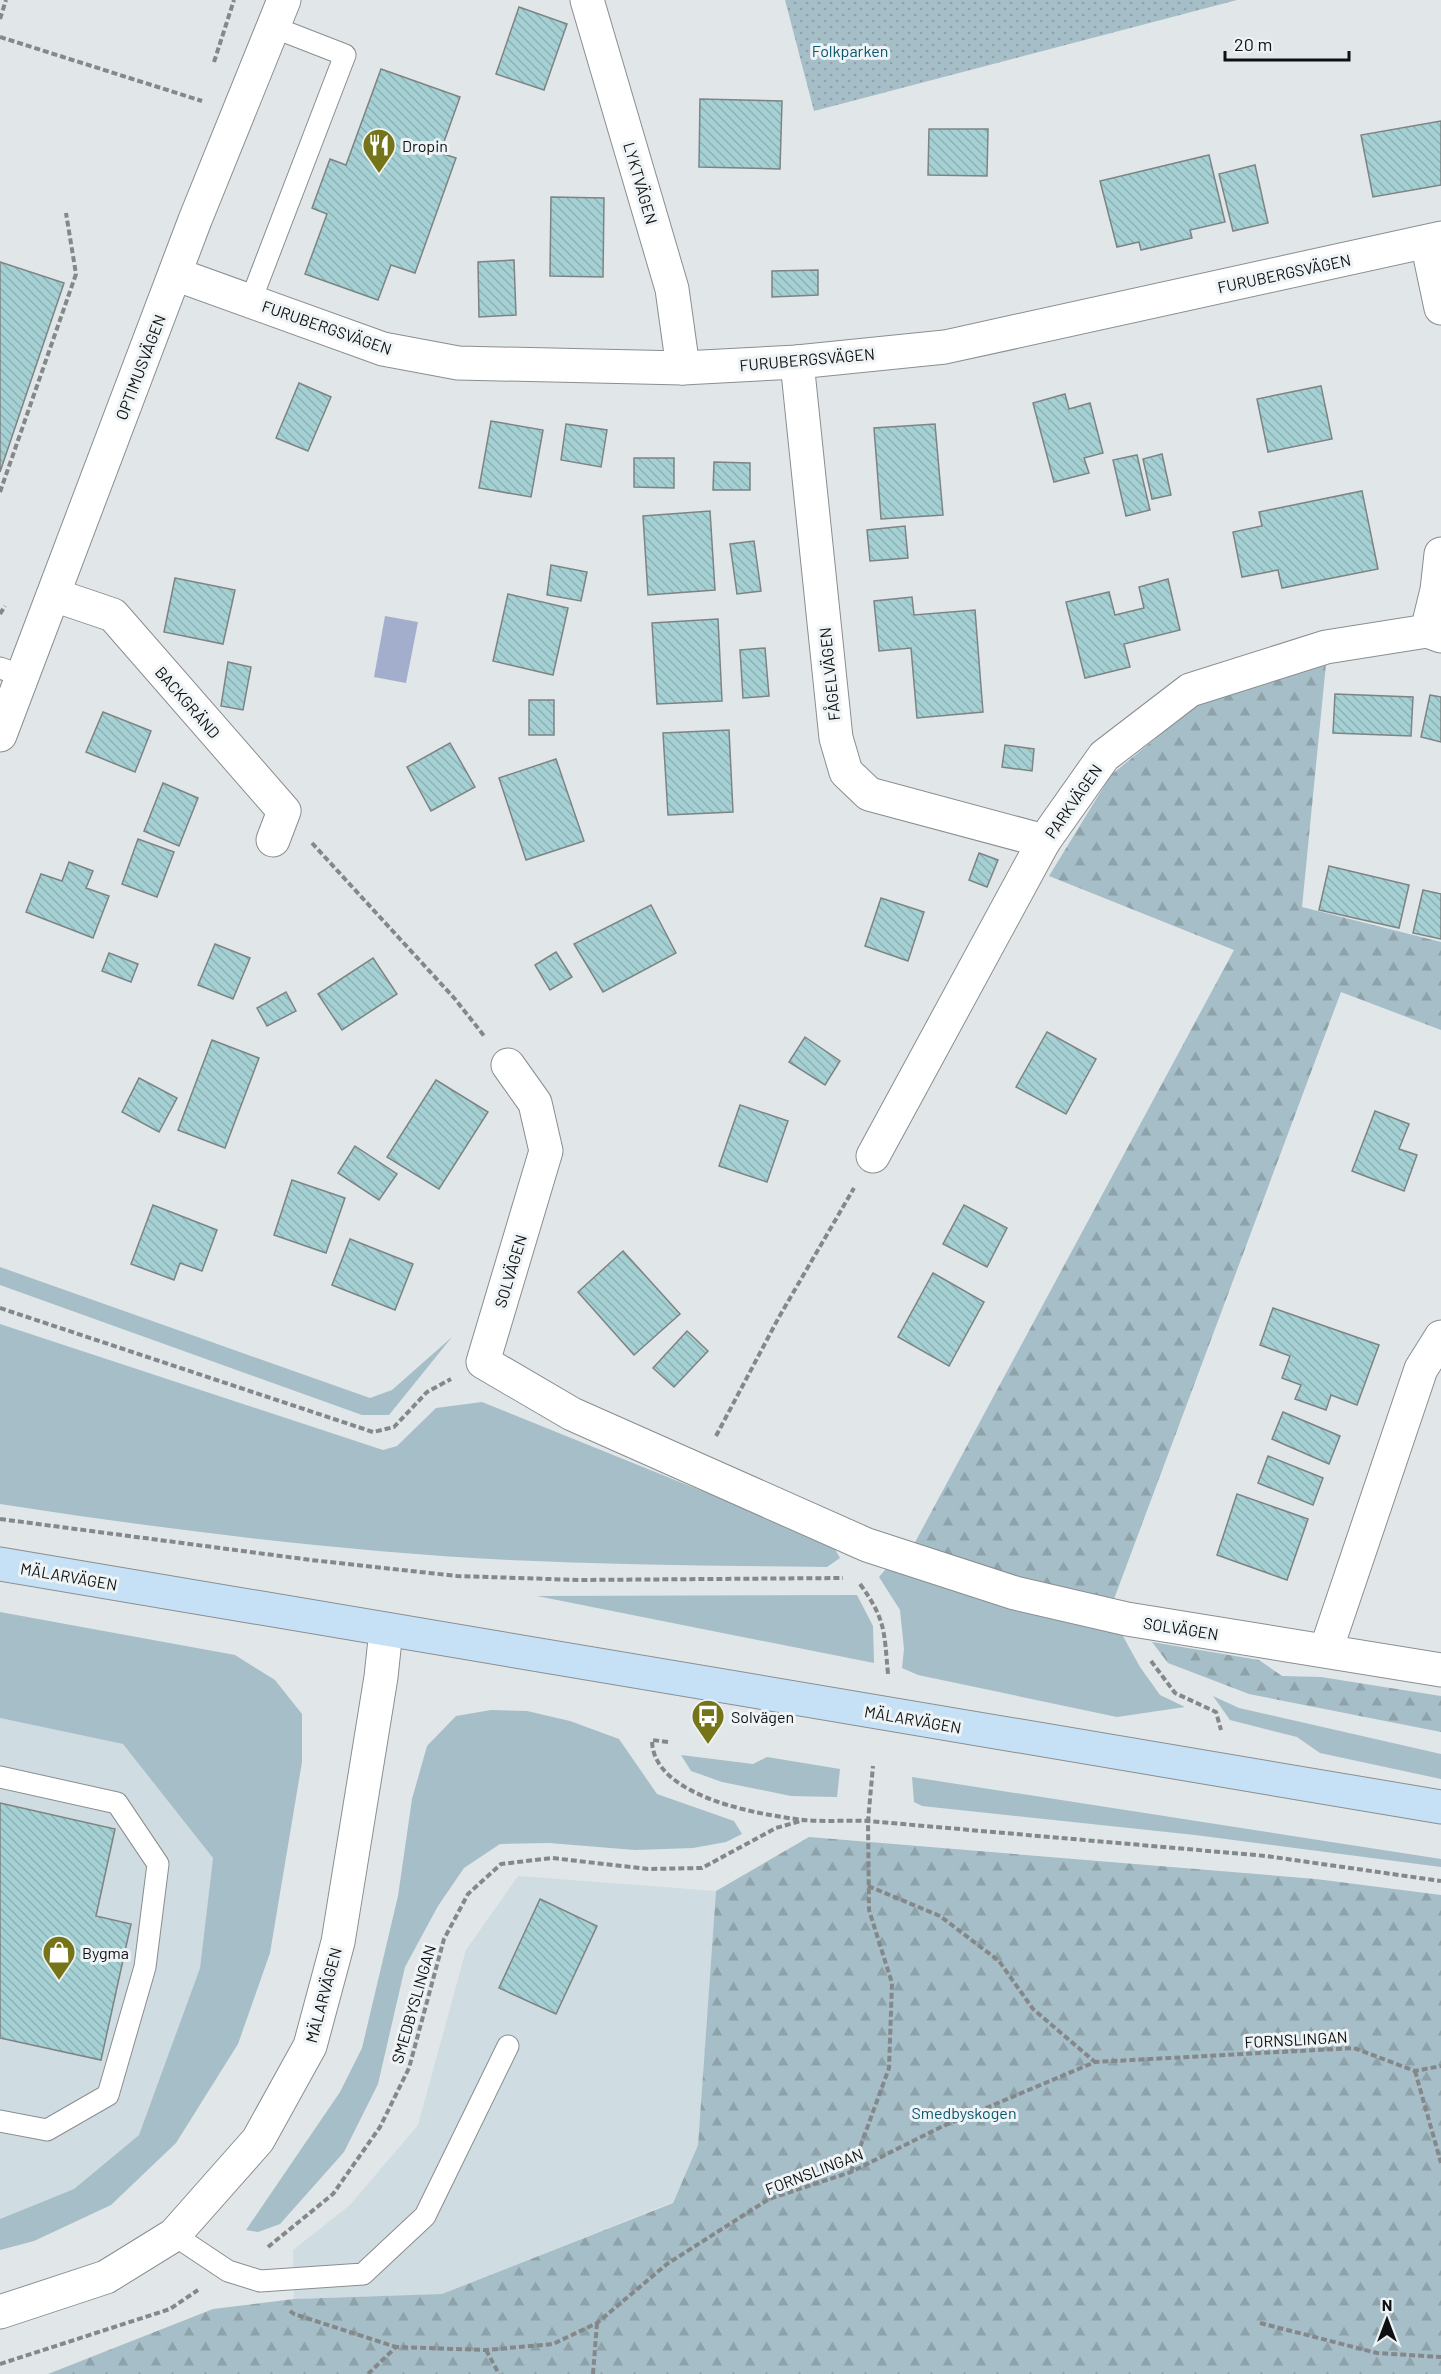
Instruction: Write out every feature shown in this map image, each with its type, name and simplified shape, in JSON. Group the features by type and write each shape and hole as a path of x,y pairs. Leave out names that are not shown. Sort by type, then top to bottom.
{"main road":[{"name":"MÄLARVÄGEN","path":"0,1564 1441,1807"}],"street":[{"name":"LYKTVÄGEN","path":"587,0 672,289 683,368"},
{"name":"OPTIMUSVÄGEN","path":"0,735 11,672 54,595 175,274 278,14"},
{"name":"FURUBERGSVÄGEN","path":"175,274 383,349 458,363 683,368 797,362 945,346 1434,240"},
{"path":"1434,240 1441,308"},
{"name":"FÅGELVÄGEN","path":"797,362 836,738 846,772 869,794 1044,841"},
{"name":"PARKVÄGEN","path":"873,1156 1044,841 1104,756 1190,690 1326,646 1434,634 1441,554"},
{"name":"BACKGRÄND","path":"54,595 112,615 279,826"},
{"name":"SOLVÄGEN","path":"508,1065 535,1103 546,1151 483,1362 572,1414 867,1545 1015,1593 1127,1619 1441,1670"},
{"path":"1326,1650 1420,1369 1441,1337"},
{"name":"MÄLARVÄGEN","path":"0,2312 106,2277 174,2235 258,2140 310,2046 338,1942 381,1677 386,1630"}],"lane":[{"path":"251,300 345,55 278,14"},
{"path":"0,1777 117,1803 158,1864 145,1967 108,2095 47,2130 0,2121"},
{"path":"174,2235 228,2271 260,2281 363,2274 425,2216 508,2046"}],"path":[{"path":"0,19 6,0"},
{"path":"0,37 202,101"},
{"path":"0,492 76,274 66,213"},
{"path":"279,826 455,999 508,1065"},
{"path":"698,1471 779,1317 873,1156"},
{"path":"0,1308 373,1432 394,1427 427,1392 483,1362"},
{"path":"0,1519 311,1560 457,1576 579,1580 844,1578"},
{"path":"856,1578 878,1608 884,1629 888,1674"},
{"path":"1127,1619 1159,1675 1175,1693 1216,1712 1221,1731"},
{"path":"668,1742 652,1740 652,1752 666,1775 689,1791 744,1808 804,1820 868,1821 1266,1856 1441,1881"},
{"path":"851,2172 889,2068 892,1983 869,1910 868,1821 873,1766"},
{"name":"SMEDBYSLINGAN","path":"0,2364 170,2309 271,2245 333,2194 380,2127 409,2068 444,1939 468,1894 501,1864 552,1858 648,1869 702,1868 776,1828 804,1820"},
{"path":"868,1886 940,1916 999,1961 1034,2009 1095,2062"},
{"name":"FORNSLINGAN","path":"260,2281 294,2314 396,2347 486,2350 553,2344 597,2323 667,2264 769,2199 851,2172 941,2127 1095,2062 1354,2048 1414,2071"},
{"path":"1441,2066 1414,2071 1441,2163"},
{"path":"593,2374 597,2323"},
{"path":"1260,2323 1377,2353 1441,2357"},
{"path":"368,2374 396,2347"},
{"path":"486,2350 499,2374"}],"shaded area":[{"path":"0,1718 123,1744 213,1857 200,1968 139,2135 74,2189 0,2219"},
{"path":"518,1876 716,1891 698,2145 673,2202 442,2294 294,2299 293,2250 350,2205 418,2125 466,1950"}],"green space":[{"name":"Folkparken","path":"785,0 1237,0 814,111"},
{"path":"1326,664 1302,907 1441,942 1441,1030 1341,992 1114,1599 1025,1583 913,1546 1234,950 1049,876 1111,775 1199,703"},
{"path":"0,1267 370,1398 392,1390 452,1337 389,1415 362,1415 0,1285"},
{"path":"0,1324 383,1450 397,1446 436,1408 482,1402 801,1531 833,1546 840,1558 827,1567 588,1563 445,1556 254,1538 0,1504"},
{"path":"890,1564 1119,1629 1140,1667 1160,1695 1185,1707 1117,1717 918,1675 902,1668 904,1649 900,1610 879,1577"},
{"path":"857,1595 873,1626 874,1663 537,1596"},
{"path":"0,1612 235,1655 275,1680 302,1714 302,1762 270,1953 238,2044 176,2143 111,2205 34,2241 0,2250 0,2219 74,2189 139,2135 200,1968 213,1858 123,1744 0,1718"},
{"path":"1152,1642 1259,1660 1282,1676 1321,1677 1441,1696 1441,1732 1249,1694 1168,1663"},
{"path":"1213,1696 1239,1708 1441,1754 1441,1779 1320,1753 1297,1737 1230,1720"},
{"path":"491,1710 527,1711 570,1721 619,1739 657,1794 734,1821 742,1834 726,1842 693,1848 635,1850 549,1843 500,1844 464,1868 438,1906 405,1967 378,2084 344,2152 280,2224 258,2232 246,2230 340,2092 362,2048 398,1896 412,1799 427,1746 456,1716"},
{"path":"681,1755 753,1764 767,1757 840,1769 837,1797 791,1796 722,1782 691,1771"},
{"path":"912,1777 1441,1859 1441,1867 1195,1835 922,1806 914,1802"},
{"name":"Smedbyskogen","path":"809,1837 1316,1879 1441,1895 1441,2374 48,2374 213,2309 294,2299 442,2294 673,2203 698,2145 716,1891"}],"water":[{"path":"385,616 418,622 406,683 374,677"}],"building":[{"path":"519,7 567,24 544,90 496,74"},
{"path":"381,69 460,97 440,153 456,158 415,273 391,265 378,300 305,274 327,214 312,208 330,159 346,165"},
{"path":"700,99 782,101 780,169 699,167"},
{"path":"1441,121 1441,185 1373,197 1361,135"},
{"path":"929,129 988,129 987,176 928,175"},
{"path":"1209,155 1225,222 1190,230 1192,238 1141,250 1139,242 1117,247 1100,181"},
{"path":"1255,165 1268,223 1233,231 1219,174"},
{"path":"551,197 604,198 603,277 550,276"},
{"path":"514,260 516,315 479,317 478,262"},
{"path":"0,262 64,283 0,472"},
{"path":"818,270 818,295 772,297 772,271"},
{"path":"299,383 331,397 308,451 276,438"},
{"path":"1321,386 1332,439 1268,452 1257,399"},
{"path":"1065,394 1069,409 1090,403 1103,453 1084,458 1089,473 1054,482 1033,403"},
{"path":"491,421 543,430 531,497 479,488"},
{"path":"566,424 607,430 601,467 561,460"},
{"path":"935,424 943,515 881,519 874,428"},
{"path":"1162,454 1171,495 1152,499 1143,459"},
{"path":"1137,455 1150,510 1126,516 1113,460"},
{"path":"634,458 674,458 674,488 634,487"},
{"path":"714,462 750,463 750,490 713,490"},
{"path":"1362,491 1378,569 1282,588 1278,570 1242,577 1233,532 1262,526 1259,512"},
{"path":"710,511 715,590 648,595 643,516"},
{"path":"905,526 908,558 870,561 867,530"},
{"path":"754,541 761,591 737,594 730,544"},
{"path":"551,565 587,572 581,601 547,595"},
{"path":"175,578 235,590 223,644 164,632"},
{"path":"1168,579 1180,630 1124,644 1130,667 1085,678 1066,602 1109,592 1115,615 1144,608 1139,587"},
{"path":"508,594 568,608 553,675 493,661"},
{"path":"912,597 914,615 975,610 983,712 917,718 911,648 879,651 874,601"},
{"path":"718,619 722,701 657,704 652,623"},
{"path":"765,648 769,696 743,698 740,650"},
{"path":"228,662 251,667 243,710 221,706"},
{"path":"1335,694 1413,697 1411,736 1333,733"},
{"path":"1430,695 1441,697 1441,742 1421,737"},
{"path":"529,700 554,700 554,735 529,735"},
{"path":"103,712 151,731 135,772 86,752"},
{"path":"729,730 733,812 668,815 663,733"},
{"path":"450,743 475,787 431,811 407,767"},
{"path":"1005,745 1034,749 1032,771 1002,767"},
{"path":"556,759 584,841 526,860 499,778"},
{"path":"163,783 198,798 179,846 144,831"},
{"path":"138,839 174,852 157,897 122,884"},
{"path":"979,853 998,860 987,887 969,880"},
{"path":"69,862 93,871 86,888 109,896 93,938 26,912 41,874 62,881"},
{"path":"1329,866 1409,885 1399,928 1319,910"},
{"path":"1423,890 1441,894 1441,939 1413,933"},
{"path":"881,898 924,912 908,961 865,946"},
{"path":"651,905 676,953 603,992 574,944"},
{"path":"215,944 250,958 233,999 198,985"},
{"path":"556,952 572,977 550,990 535,965"},
{"path":"109,953 138,964 131,982 102,971"},
{"path":"373,958 397,994 342,1030 318,994"},
{"path":"286,992 296,1011 267,1026 257,1008"},
{"path":"1047,1032 1096,1059 1066,1114 1016,1087"},
{"path":"805,1037 840,1061 825,1085 789,1062"},
{"path":"212,1040 259,1058 225,1148 178,1130"},
{"path":"139,1078 177,1098 159,1132 122,1112"},
{"path":"436,1080 488,1112 439,1189 387,1157"},
{"path":"740,1105 788,1121 767,1182 719,1166"},
{"path":"1375,1111 1409,1124 1399,1149 1417,1155 1404,1191 1352,1171"},
{"path":"355,1146 397,1174 379,1200 338,1173"},
{"path":"292,1180 345,1198 326,1253 274,1235"},
{"path":"153,1205 217,1230 202,1271 180,1263 174,1280 131,1264"},
{"path":"964,1205 1007,1228 987,1267 943,1244"},
{"path":"350,1239 413,1264 395,1310 332,1285"},
{"path":"623,1251 680,1314 634,1355 578,1292"},
{"path":"933,1273 984,1302 949,1366 898,1337"},
{"path":"1273,1308 1379,1345 1357,1405 1331,1395 1326,1410 1295,1399 1301,1385 1282,1378 1290,1356 1260,1345"},
{"path":"687,1331 708,1351 674,1387 653,1368"},
{"path":"1283,1412 1340,1436 1329,1464 1272,1439"},
{"path":"1268,1456 1323,1478 1313,1505 1258,1483"},
{"path":"1237,1494 1308,1519 1287,1580 1217,1555"},
{"name":"Bygma","path":"0,1803 115,1829 96,1916 131,1924 101,2060 0,2038"},
{"path":"540,1899 597,1926 556,2014 499,1988"}],"place":[{"name":"Dropin","path":"379,174"},
{"name":"Solvägen","path":"708,1745"},
{"name":"Bygma","path":"59,1981"}]}
